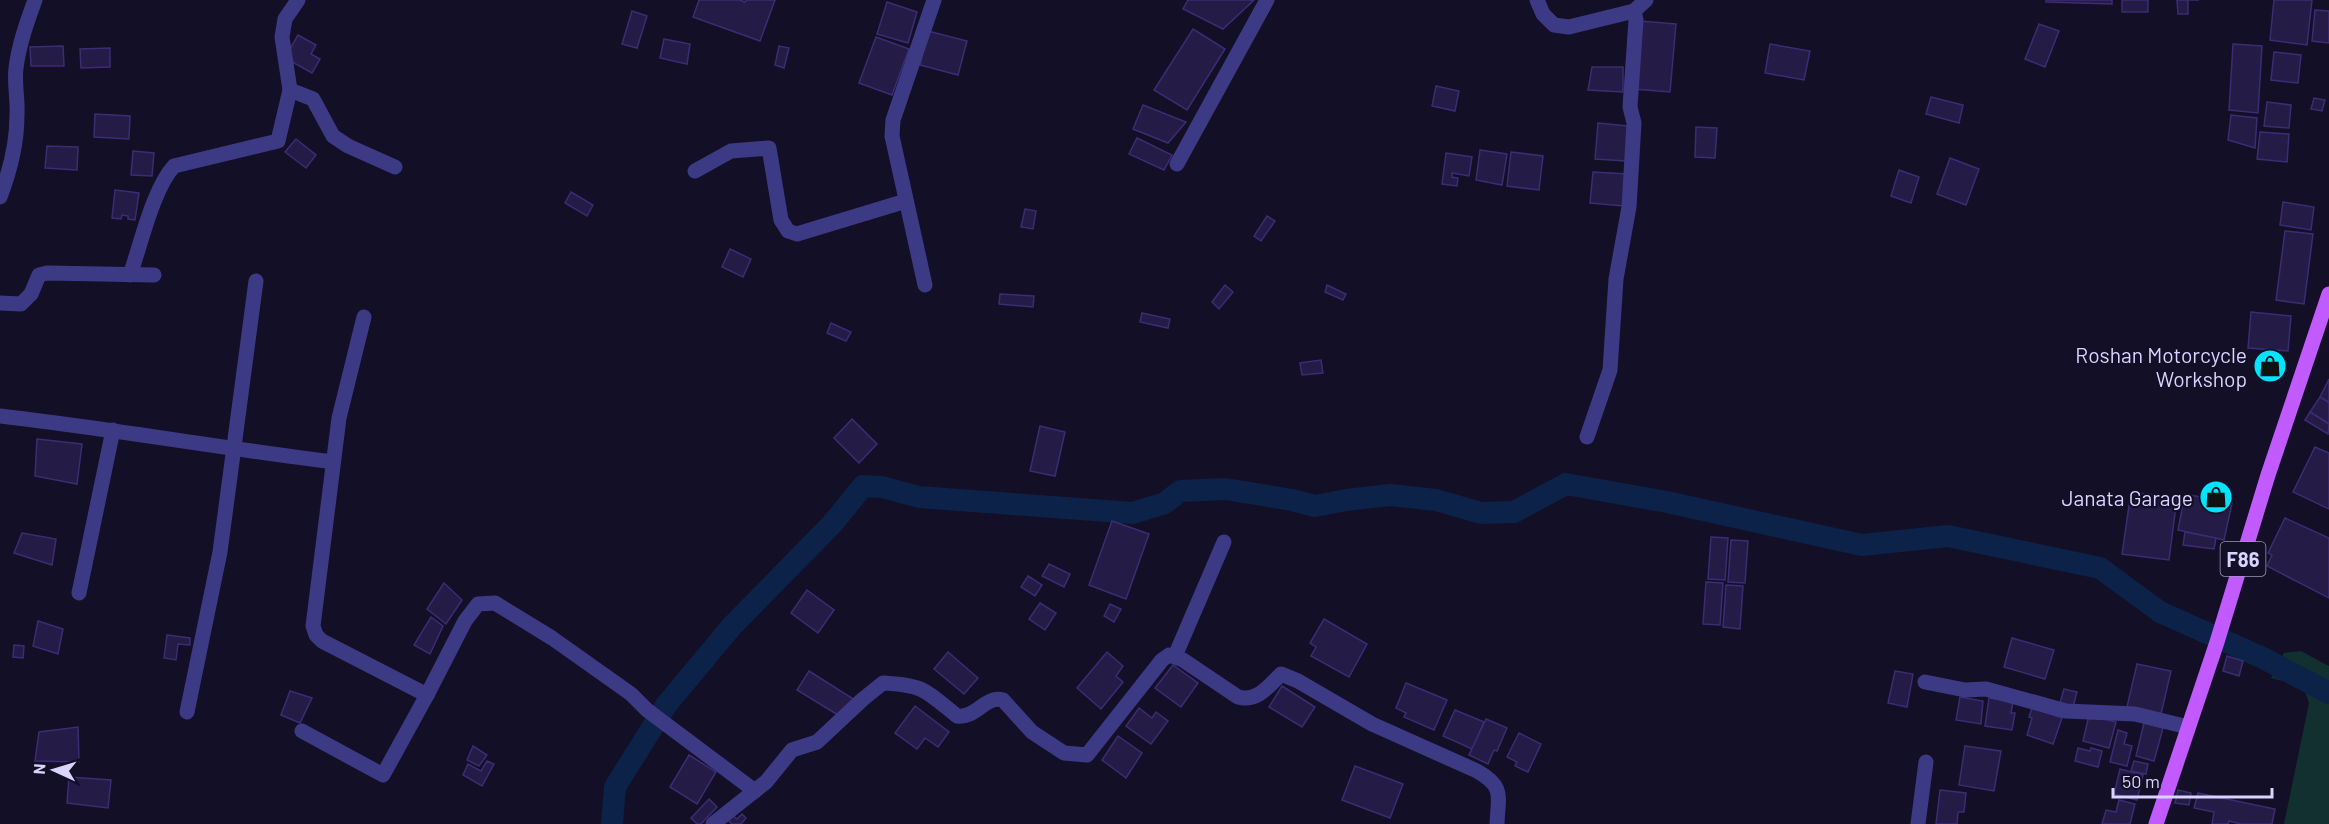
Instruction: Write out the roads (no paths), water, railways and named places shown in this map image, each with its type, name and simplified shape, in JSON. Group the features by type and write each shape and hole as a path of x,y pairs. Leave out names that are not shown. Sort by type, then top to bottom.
{"main road":[{"name":"F86","path":"2156,824 2217,642 2268,474 2329,294"}],"street":[{"path":"0,197 12,163 15,141 16,70 20,42 35,0"},
{"path":"130,275 160,189 167,173 174,166 278,141 290,90 282,37 285,19 298,0"},
{"path":"925,285 892,136 893,120 934,0"},
{"path":"1177,164 1267,0"},
{"path":"1538,0 1543,14 1554,25 1569,27 1634,11 1646,0"},
{"path":"1587,437 1610,370 1616,279 1629,207 1634,123 1630,107 1636,20 1634,11"},
{"path":"290,90 313,99 333,136 348,146 395,167"},
{"path":"695,171 731,151 769,148 782,220 788,231 797,234 906,201"},
{"path":"0,303 21,304 31,294 39,275 47,273 154,275"},
{"path":"187,712 220,552 256,281"},
{"path":"364,317 339,417 313,626 316,635 322,641 427,695"},
{"path":"0,416 113,430 232,450 333,462"},
{"path":"79,592 113,430"},
{"path":"1175,656 1224,542"},
{"path":"302,731 383,775 465,621 478,604 495,603 631,694 647,710 755,791"},
{"path":"713,824 766,782 792,750 817,742 883,683 910,684 923,688 957,716 963,717 970,716 999,698 1032,732 1064,753 1087,755 1162,660 1169,655 1175,656 1238,698 1256,698 1281,674 1298,681 1372,724 1477,771 1492,779 1498,789 1500,798 1497,824"},
{"path":"1925,682 1965,690 1986,689 2066,711 2135,714 2188,727"},
{"path":"1918,824 1926,762"}],"waterway":[{"path":"612,824 615,787 667,704 732,626 833,523 863,486 882,487 919,497 1133,513 1165,503 1180,491 1225,489 1315,506 1390,495 1436,500 1481,513 1514,512 1566,484 1667,502 1862,545 1948,536 2100,568 2160,612 2263,658 2329,693"}],"place":[{"name":"Roshan Motorcycle Workshop","path":"2270,366"},
{"name":"Janata Garage","path":"2216,497"}]}
